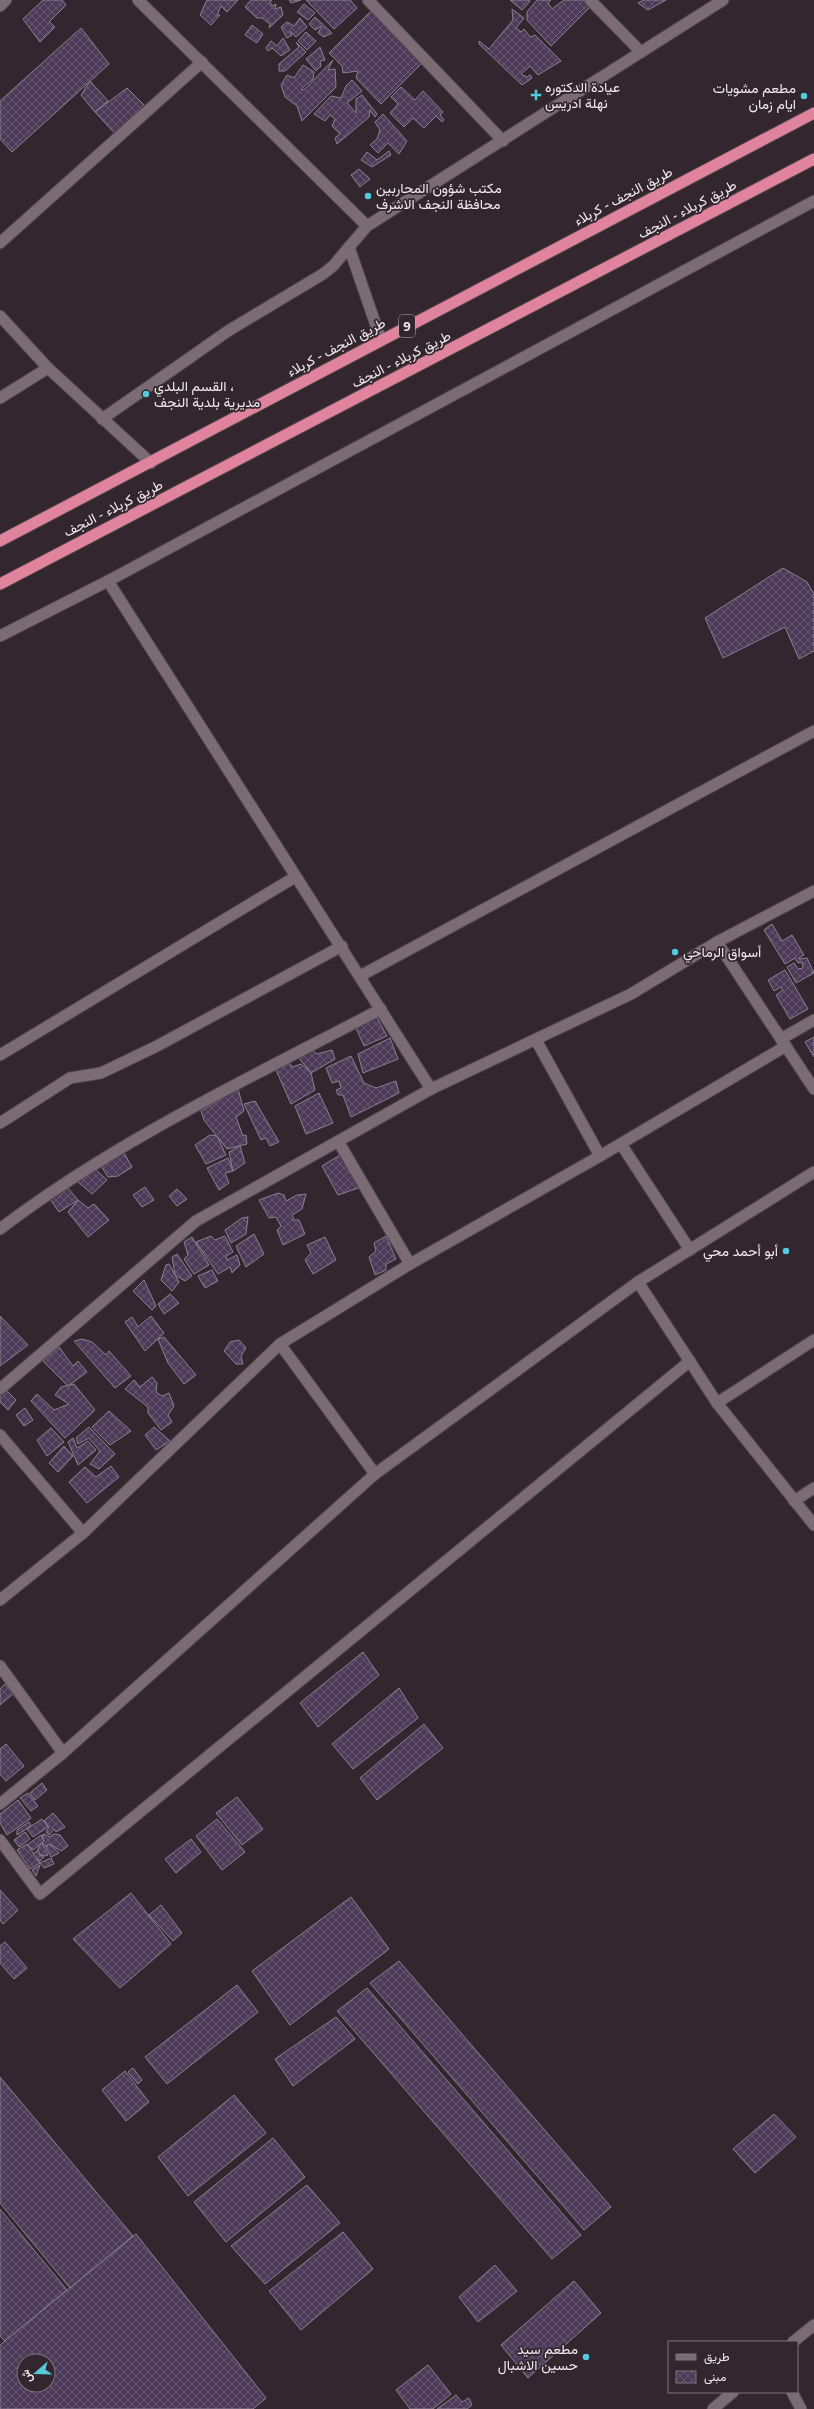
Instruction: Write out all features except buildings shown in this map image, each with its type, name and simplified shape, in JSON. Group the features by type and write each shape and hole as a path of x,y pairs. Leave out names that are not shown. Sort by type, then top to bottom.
{"highway":[{"name":"طريق النجف - کربلاء","path":"0,541 151,463 814,112"},
{"name":"طريق کربلاء - النجف","path":"0,584 814,159"}],"street":[{"path":"0,6 6,0"},
{"path":"138,0 367,226"},
{"path":"368,0 503,141"},
{"path":"590,0 641,52"},
{"path":"102,419 228,331 323,274 367,226 723,0"},
{"path":"0,243 202,62"},
{"path":"0,636 108,581 814,201"},
{"path":"349,247 381,340"},
{"path":"0,316 48,368 151,463"},
{"path":"0,398 48,368"},
{"path":"108,581 295,877 342,946 431,1089"},
{"path":"360,976 814,731"},
{"path":"0,1055 295,877"},
{"path":"0,1389 196,1221 431,1089 631,994 717,942 814,891"},
{"path":"717,942 814,1089"},
{"path":"0,1123 70,1078 101,1073 157,1046 342,946"},
{"path":"0,1229 82,1171 155,1128 381,1009"},
{"path":"0,1600 83,1533 280,1344 410,1264 622,1144 783,1043 814,1020"},
{"path":"536,1040 600,1156"},
{"path":"338,1141 410,1264"},
{"path":"622,1144 690,1250"},
{"path":"0,1804 63,1753 375,1474 638,1282 814,1172"},
{"path":"638,1282 717,1403 814,1525"},
{"path":"717,1403 814,1340"},
{"path":"280,1344 375,1474"},
{"path":"0,1840 40,1894 690,1361"},
{"path":"0,1435 83,1533"},
{"path":"794,1501 814,1488"},
{"path":"0,1666 63,1753"},
{"path":"794,2341 814,2325"},
{"path":"713,2409 732,2393"},
{"path":"793,2393 801,2409"}],"place":[{"name":"عيادة الدكتوره نهلة ادريس","path":"536,95"},
{"name":"مطعم مشويات ايام زمان","path":"804,96"},
{"name":"مكتب شؤون المحاربين محافظة النجف الاشرف","path":"368,196"},
{"name":"القسم البلدي ، مديرية بلدية النجف","path":"146,394"},
{"name":"أسواق الرماحي","path":"675,952"},
{"name":"أبو أحمد محي","path":"786,1251"},
{"name":"مطعم سيد حسين الاشبال","path":"586,2357"}]}
